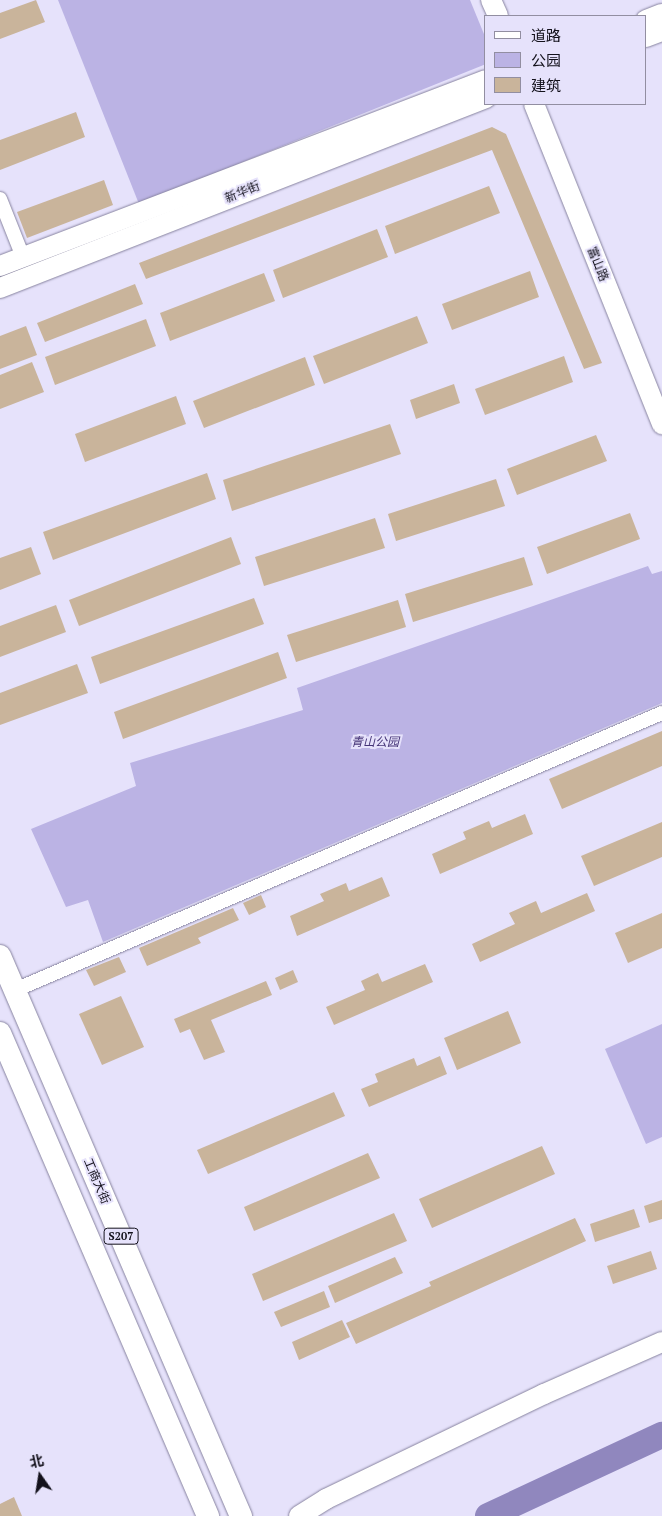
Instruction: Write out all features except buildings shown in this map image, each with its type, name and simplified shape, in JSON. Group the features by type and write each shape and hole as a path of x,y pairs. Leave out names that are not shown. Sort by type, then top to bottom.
{"main road":[{"name":"工商大街","path":"0,956 241,1516"},
{"name":"S207","path":"0,1033 208,1516"}],"street":[{"path":"491,0 498,15"},
{"path":"647,20 662,14"},
{"path":"647,37 662,31"},
{"name":"新华街","path":"0,266 484,81"},
{"name":"新华街","path":"0,288 484,99"},
{"name":"富山路","path":"534,105 662,424"},
{"path":"0,199 23,257"},
{"path":"15,990 662,713"},
{"path":"298,1516 326,1499 544,1394 662,1342"}],"green space":[{"path":"58,0 470,0 484,34 484,65 139,204"},
{"name":"青山公园","path":"648,566 652,574 662,571 662,703 103,942 88,900 66,907 31,829 136,786 130,763 303,710 297,688"},
{"path":"662,1024 662,1137 646,1144 605,1049"}],"waterway":[{"path":"488,1516 662,1435"}]}
